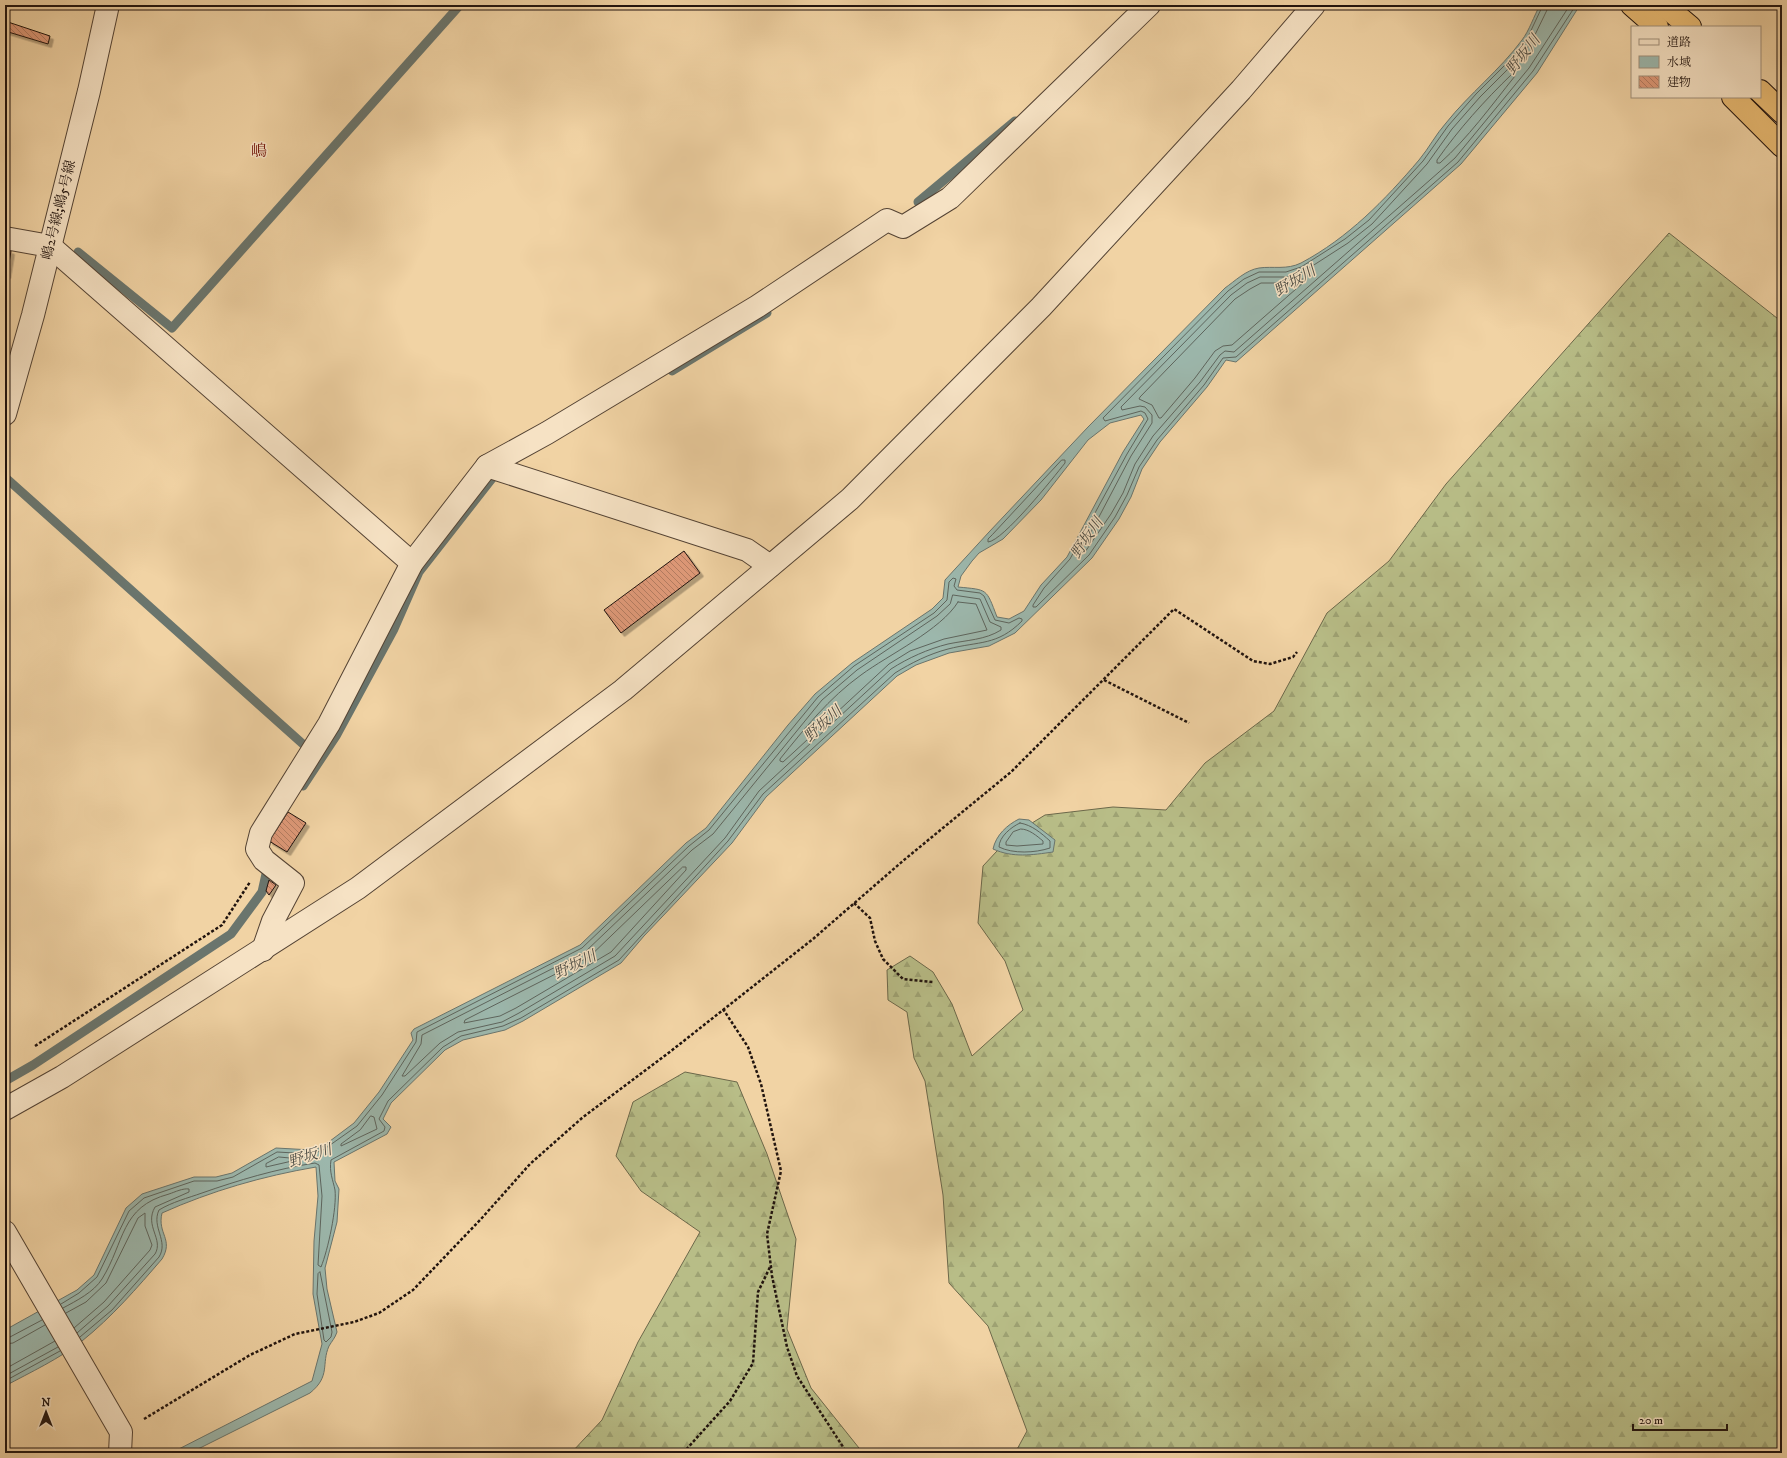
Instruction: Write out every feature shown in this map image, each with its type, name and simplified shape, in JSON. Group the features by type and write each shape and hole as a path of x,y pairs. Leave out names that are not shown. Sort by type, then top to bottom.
{"highway":[{"path":"1632,5 1656,26"},
{"path":"1664,5 1689,26"},
{"path":"1734,98 1782,146"}],"street":[{"name":"嶋2号線;嶋5号線","path":"5,414 33,315 89,91 108,5"},
{"path":"263,950 273,920 293,883 264,860 257,849 261,833 329,724 412,563 487,466 547,433 758,306 887,220 903,227 950,198 1149,5"},
{"path":"5,1109 62,1077 358,888 623,690 850,499 1041,307 1241,90 1314,5"},
{"path":"5,238 50,246 412,563"},
{"path":"487,466 747,550 770,566"},
{"path":"5,1232 84,1366 121,1443"}],"path":[{"path":"121,1443 250,1355 295,1334 354,1322 379,1313 412,1290 481,1219 530,1164 582,1118 813,939 1011,772 1174,609 1253,661 1270,664 1293,657 1298,652"},
{"path":"1104,680 1189,723"},
{"path":"35,1046 222,925 249,884 257,849"},
{"path":"854,903 870,918 875,941 883,959 903,979 933,982"},
{"path":"724,1009 748,1047 761,1084 781,1171 768,1234 771,1266 787,1347 797,1376 847,1453"},
{"path":"683,1453 730,1401 753,1363 758,1292 771,1266"}],"green space":[{"path":"1669,233 1782,322 1782,1453 1015,1453 1027,1431 988,1326 949,1283 943,1195 925,1081 914,1058 907,1012 888,1000 887,970 910,956 933,972 952,1004 972,1056 1023,1010 1005,961 978,923 983,866 1011,836 1045,815 1113,807 1166,810 1205,763 1274,711 1327,613 1389,561 1446,484"},
{"path":"685,1072 737,1082 767,1154 796,1239 787,1329 811,1388 863,1453 571,1453 602,1420 638,1342 700,1232 641,1191 616,1156 633,1102"}],"water":[{"name":"野坂川","path":"1540,5 1580,5 1537,73 1461,164 1236,362 1226,360 1207,387 1160,442 1142,469 1131,497 1119,519 1092,558 1015,633 989,646 949,653 916,665 897,676 766,797 732,843 644,936 621,963 523,1021 505,1030 463,1040 445,1050 391,1103 383,1119 391,1127 387,1134 334,1162 335,1181 339,1189 337,1222 325,1268 327,1289 337,1332 329,1346 323,1375 317,1387 310,1393 190,1453 171,1453 312,1381 322,1344 313,1294 314,1241 318,1196 316,1167 238,1185 199,1198 162,1213 161,1220 166,1241 165,1252 162,1259 134,1291 104,1322 73,1348 5,1386 5,1330 77,1290 94,1275 126,1208 142,1194 194,1177 216,1177 232,1173 276,1148 312,1150 322,1147 354,1123 379,1092 413,1040 411,1033 414,1029 580,945 686,843 706,828 788,725 815,694 852,663 932,609 943,598 945,580 1088,427 1225,288 1241,276 1254,269 1290,266 1301,263 1318,253 1350,230 1379,204 1419,160 1455,112 1513,51 1525,36","holes":["1141,415 1144,419 1123,452 1067,557 1041,585 1024,611 1009,619 997,617 985,592 981,590 958,587 961,576 979,553 1003,539 1041,500 1088,440 1110,423"]},
{"path":"1019,819 1029,820 1055,840 1053,852 1015,855 993,849 999,835 1010,824"}],"building":[{"path":"5,21 50,36 48,44 5,31"},
{"path":"5,249 11,251 7,275 5,275"},
{"path":"684,551 700,573 621,633 604,610"},
{"path":"288,812 306,823 287,852 269,841"},
{"path":"269,880 276,885 269,895 266,891"}],"waterway":[{"path":"78,252 172,328 460,5"},
{"path":"918,202 1015,121"},
{"path":"672,371 767,313"},
{"path":"303,786 336,736 394,629 419,572 494,476"},
{"path":"6,478 304,745"},
{"path":"5,1081 33,1065 231,934 262,892 266,874"}],"district":[{"name":"嶋","path":"259,151"}]}
